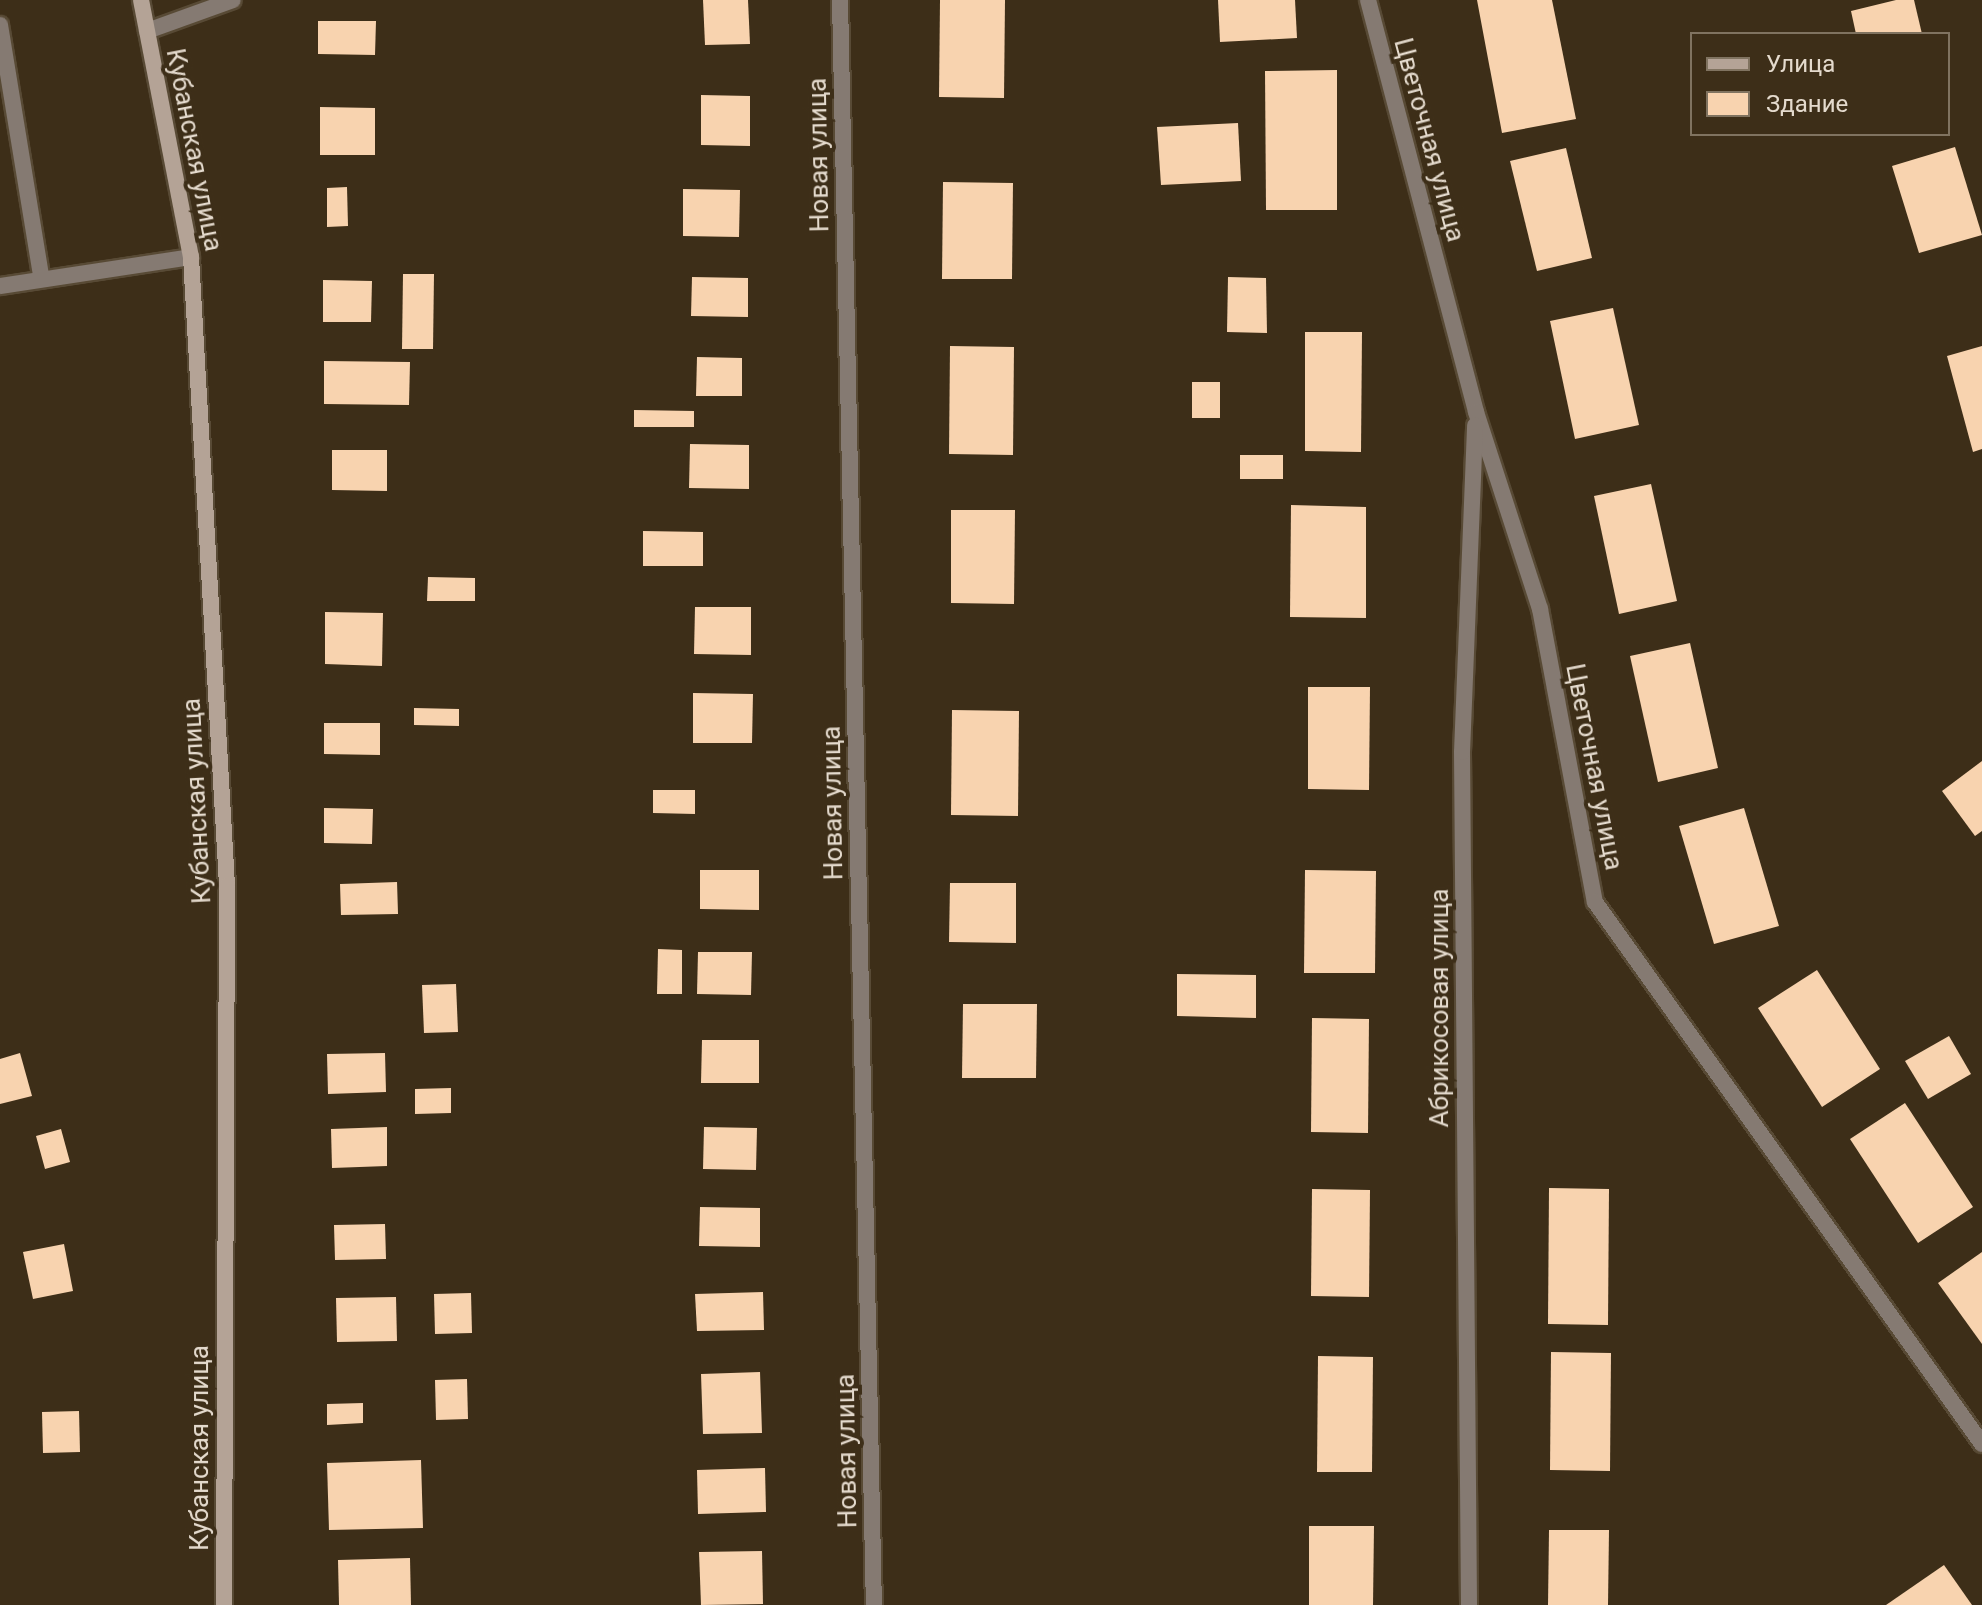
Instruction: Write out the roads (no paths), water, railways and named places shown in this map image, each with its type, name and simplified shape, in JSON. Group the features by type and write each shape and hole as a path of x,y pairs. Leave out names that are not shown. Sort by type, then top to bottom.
{"main road":[{"name":"Кубанская улица","path":"141,0 191,257 227,886 224,1605"}],"street":[{"path":"147,31 233,0"},
{"name":"Новая улица","path":"840,0 874,1605"},
{"name":"Цветочная улица","path":"1368,0 1476,412 1540,609 1595,902 1982,1444"},
{"path":"0,25 41,276"},
{"path":"0,286 41,276 191,257"},
{"name":"Абрикосовая улица","path":"1469,1605 1462,752 1476,412"}]}
